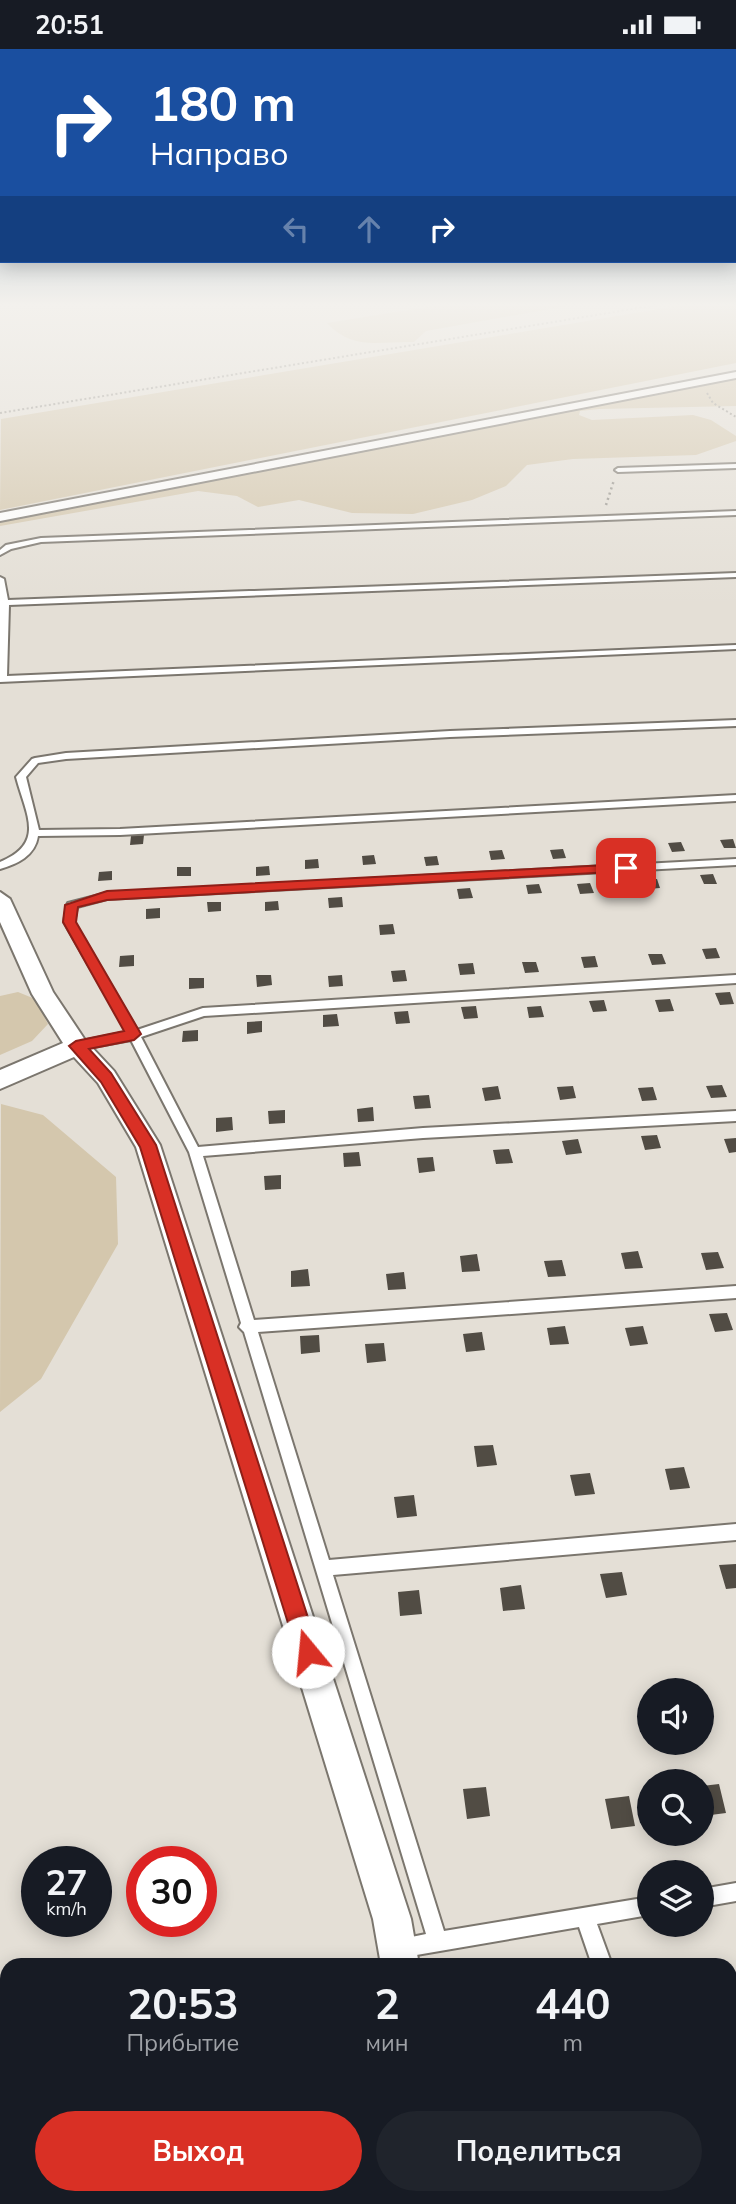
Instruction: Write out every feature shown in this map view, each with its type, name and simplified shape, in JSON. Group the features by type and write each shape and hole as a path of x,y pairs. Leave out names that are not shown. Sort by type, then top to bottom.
{"street":[{"path":"0,517 586,404"},
{"path":"0,899 43,994 76,1046 106,1077 148,1145 399,1957"},
{"path":"0,1080 76,1046"}],"lane":[{"path":"618,470 736,466"},
{"path":"0,553 9,547 41,540 736,513"},
{"path":"3,603 736,575"},
{"path":"0,579 3,603 2,678 736,647"},
{"path":"0,866 21,859 33,846 34,833 21,777 35,761 66,756 450,734 736,723"},
{"path":"34,833 120,832 736,799"},
{"path":"438,1941 325,1568 246,1327 195,1152 134,1034 69,922 72,905 107,896 736,862"},
{"path":"76,1046 134,1034 203,1012 736,979"},
{"path":"195,1152 423,1133 736,1116"},
{"path":"246,1327 736,1292"},
{"path":"325,1568 736,1532"},
{"path":"714,1896 736,1892"},
{"path":"399,1957 438,1941 637,1908"},
{"path":"585,1917 600,1958"}],"path":[{"path":"0,413 57,404"},
{"path":"714,404 736,417"}],"shaded area":[{"path":"93,404 533,404 0,510 1,419"},
{"path":"589,404 736,404 736,406 580,411 579,415 592,420 693,415 711,420 736,436 736,441 696,455 573,459 527,465 506,486 472,500 413,514 352,513 299,500 258,507 237,496 198,491 0,526 0,518"},
{"path":"18,992 35,999 48,1024 32,1041 0,1055 0,996"},
{"path":"1,1104 43,1115 116,1177 118,1244 41,1379 0,1412"}],"building":[{"path":"144,835 143,844 130,845 131,836"},
{"path":"733,839 736,848 724,848 720,840"},
{"path":"681,842 685,851 672,852 668,843"},
{"path":"624,845 627,854 614,854 611,846"},
{"path":"563,849 566,858 553,859 550,850"},
{"path":"502,850 505,859 491,860 489,851"},
{"path":"374,855 376,864 363,865 362,856"},
{"path":"437,856 439,865 426,866 424,857"},
{"path":"318,859 319,868 305,869 305,860"},
{"path":"269,866 270,875 256,876 256,867"},
{"path":"177,867 191,867 191,876 177,876"},
{"path":"112,871 112,880 98,881 99,872"},
{"path":"713,874 717,884 704,884 700,875"},
{"path":"643,879 657,879 660,888 647,889"},
{"path":"590,883 594,893 580,894 577,884"},
{"path":"539,884 542,893 528,894 526,885"},
{"path":"470,888 473,898 459,899 457,889"},
{"path":"342,897 343,907 329,908 328,898"},
{"path":"278,901 279,910 265,911 265,902"},
{"path":"207,902 221,902 221,911 208,912"},
{"path":"160,908 160,918 146,919 146,909"},
{"path":"393,924 395,934 380,935 379,925"},
{"path":"716,948 720,958 706,959 702,949"},
{"path":"648,954 662,954 666,964 652,965"},
{"path":"134,955 134,966 119,967 120,956"},
{"path":"595,956 598,967 584,968 581,957"},
{"path":"522,962 536,962 539,972 525,973"},
{"path":"473,963 475,974 460,975 458,964"},
{"path":"405,970 407,981 393,982 391,971"},
{"path":"256,975 271,975 272,985 257,987"},
{"path":"342,975 343,986 329,987 328,976"},
{"path":"189,978 204,978 204,988 189,989"},
{"path":"730,992 734,1004 720,1005 715,993"},
{"path":"670,999 674,1011 659,1012 655,1000"},
{"path":"604,1000 607,1011 593,1012 589,1001"},
{"path":"476,1006 478,1018 464,1019 461,1007"},
{"path":"541,1006 544,1017 529,1018 527,1007"},
{"path":"408,1011 410,1023 396,1024 394,1012"},
{"path":"337,1014 339,1026 323,1027 323,1015"},
{"path":"262,1021 262,1032 247,1034 247,1022"},
{"path":"198,1030 198,1041 182,1042 183,1031"},
{"path":"722,1085 727,1097 711,1098 706,1086"},
{"path":"498,1086 501,1099 485,1101 482,1088"},
{"path":"573,1086 576,1098 560,1100 557,1087"},
{"path":"653,1087 657,1100 642,1101 638,1088"},
{"path":"429,1095 431,1108 415,1109 413,1096"},
{"path":"373,1107 374,1121 358,1122 357,1109"},
{"path":"285,1110 285,1123 269,1124 268,1111"},
{"path":"232,1117 233,1130 216,1132 216,1118"},
{"path":"657,1135 661,1148 645,1150 641,1136"},
{"path":"736,1138 736,1152 729,1153 724,1139"},
{"path":"578,1139 582,1153 566,1155 562,1141"},
{"path":"509,1149 513,1163 496,1164 493,1150"},
{"path":"359,1152 361,1166 344,1167 343,1153"},
{"path":"433,1157 435,1171 419,1173 417,1158"},
{"path":"281,1175 281,1189 265,1190 264,1176"},
{"path":"638,1251 643,1268 625,1269 621,1253"},
{"path":"718,1252 724,1268 706,1270 701,1253"},
{"path":"477,1254 480,1271 462,1272 460,1256"},
{"path":"562,1260 566,1276 548,1277 544,1261"},
{"path":"308,1269 310,1286 291,1287 291,1271"},
{"path":"404,1272 406,1289 388,1290 386,1274"},
{"path":"727,1313 733,1330 715,1332 709,1314"},
{"path":"565,1326 569,1344 550,1345 547,1328"},
{"path":"643,1326 648,1344 630,1346 625,1328"},
{"path":"482,1332 485,1350 466,1352 463,1334"},
{"path":"319,1335 320,1352 301,1354 300,1336"},
{"path":"384,1343 386,1361 367,1363 365,1344"},
{"path":"493,1445 497,1465 477,1467 474,1446"},
{"path":"684,1467 690,1488 670,1490 665,1469"},
{"path":"590,1473 595,1494 575,1496 570,1475"},
{"path":"414,1495 417,1516 397,1518 394,1497"},
{"path":"736,1564 736,1588 726,1589 719,1565"},
{"path":"622,1572 627,1595 606,1598 600,1574"},
{"path":"521,1585 525,1609 503,1611 500,1588"},
{"path":"419,1590 422,1614 400,1616 398,1592"},
{"path":"719,1784 726,1813 714,1815 714,1785"},
{"path":"486,1787 490,1816 467,1819 463,1789"},
{"path":"629,1796 635,1826 611,1829 605,1799"}],"route":[{"path":"308,1652 148,1145 106,1077 76,1046 134,1034 69,922 72,905 107,896 626,868"}]}
